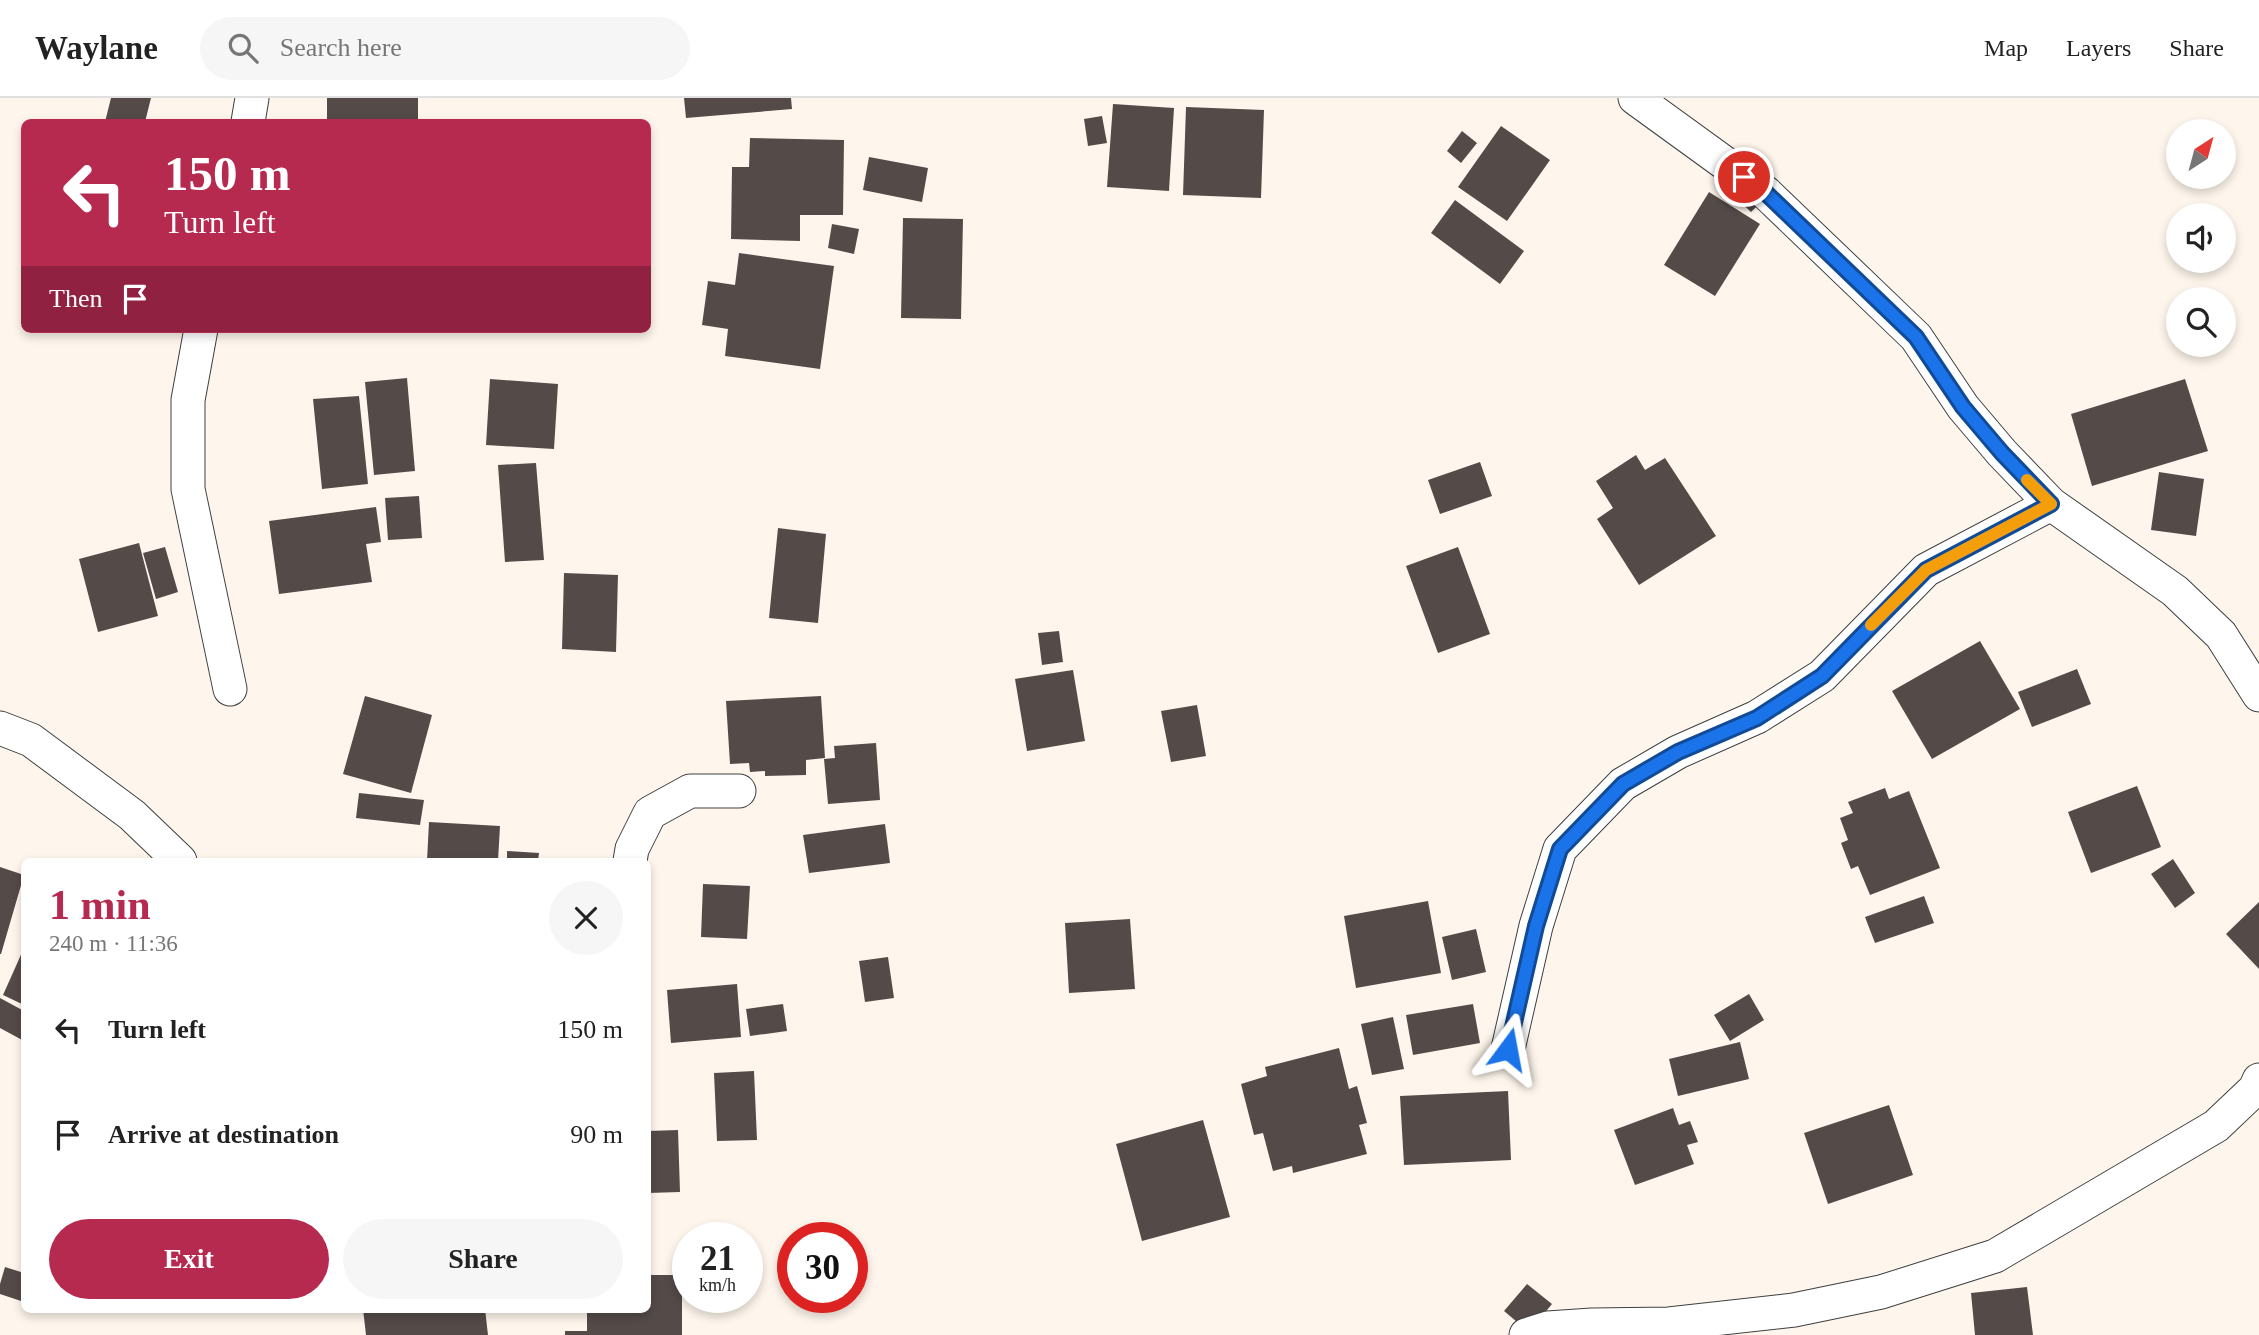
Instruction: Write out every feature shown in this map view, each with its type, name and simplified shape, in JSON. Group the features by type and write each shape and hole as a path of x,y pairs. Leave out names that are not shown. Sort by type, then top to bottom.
{"street":[{"path":"248,119 252,98"},
{"path":"1635,98 1766,193 1916,337 1963,407 2051,504 2175,591 2221,635 2259,695"},
{"path":"200,333 188,401 188,489 230,689"},
{"path":"1508,1049 1536,926 1560,849 1623,784 1678,752 1757,718 1822,676 1926,570 2051,504"},
{"path":"0,728 31,740 43,748 132,815 177,858"},
{"path":"630,858 632,849 650,813 690,791 739,791"},
{"path":"1527,1335 1548,1328 1592,1325 1794,1322 1995,1256 2216,1126 2255,1088 2259,1080"}],"building":[{"path":"111,98 151,98 146,119 106,119"},
{"path":"327,98 418,98 418,119 327,119"},
{"path":"684,98 791,98 792,109 686,118"},
{"path":"1113,104 1174,108 1169,191 1107,187"},
{"path":"1186,107 1264,110 1261,198 1183,195"},
{"path":"1102,116 1107,143 1088,146 1084,119"},
{"path":"1501,126 1550,160 1507,221 1458,187"},
{"path":"1462,131 1477,143 1461,163 1447,151"},
{"path":"750,138 844,140 843,215 800,215 800,241 731,239 732,167 749,167"},
{"path":"869,157 928,168 922,202 863,190"},
{"path":"1743,179 1763,200 1751,212 1730,192"},
{"path":"1709,192 1760,224 1715,296 1664,265"},
{"path":"1455,200 1524,251 1500,284 1431,233"},
{"path":"903,218 963,219 961,319 901,318"},
{"path":"832,224 859,229 854,254 828,248"},
{"path":"739,253 834,266 820,369 725,356 728,329 702,325 708,281 735,285"},
{"path":"407,378 415,471 374,475 365,382"},
{"path":"490,379 558,384 554,449 486,445"},
{"path":"2185,379 2208,451 2092,486 2071,414"},
{"path":"359,396 368,484 322,489 313,399"},
{"path":"1636,455 1645,470 1665,458 1716,536 1639,585 1597,519 1613,508 1596,481"},
{"path":"1480,462 1492,496 1440,514 1428,480"},
{"path":"536,463 544,560 505,562 498,465"},
{"path":"2159,472 2204,479 2196,536 2151,530"},
{"path":"419,496 422,538 388,540 385,498"},
{"path":"376,507 381,542 366,544 372,582 279,594 269,521"},
{"path":"778,528 826,534 818,623 769,618"},
{"path":"139,543 158,616 98,632 79,559"},
{"path":"165,547 178,592 156,599 143,553"},
{"path":"1458,547 1490,634 1438,653 1406,566"},
{"path":"564,573 618,575 616,652 562,649"},
{"path":"1059,631 1063,662 1042,665 1038,633"},
{"path":"1980,641 2020,709 1932,759 1892,691"},
{"path":"2077,669 2091,704 2032,727 2018,692"},
{"path":"1073,670 1085,741 1027,751 1015,679"},
{"path":"365,696 432,715 411,793 343,774"},
{"path":"821,696 825,758 806,760 806,775 765,776 765,771 750,772 749,763 730,764 726,701"},
{"path":"1197,705 1206,756 1171,762 1161,711"},
{"path":"876,743 880,800 828,804 824,759 835,758 834,746"},
{"path":"2137,786 2161,847 2091,873 2068,812"},
{"path":"1885,788 1889,799 1909,791 1940,868 1870,895 1858,866 1851,869 1841,843 1848,840 1840,818 1853,813 1848,802"},
{"path":"359,793 424,800 420,825 356,818"},
{"path":"429,822 500,826 498,858 427,858"},
{"path":"885,824 890,863 809,873 803,835"},
{"path":"507,851 539,853 538,858 507,858"},
{"path":"2173,859 2195,893 2175,908 2151,874"},
{"path":"0,867 21,874 21,885 0,954"},
{"path":"703,884 750,886 747,939 701,937"},
{"path":"1924,896 1934,923 1875,943 1865,917"},
{"path":"1428,901 1441,973 1356,988 1344,916"},
{"path":"2259,902 2259,969 2226,934"},
{"path":"1130,919 1135,989 1069,993 1065,923"},
{"path":"1476,929 1486,972 1452,980 1442,937"},
{"path":"21,955 21,1004 3,995"},
{"path":"888,957 894,998 865,1002 859,961"},
{"path":"737,984 741,1037 671,1043 667,990"},
{"path":"1749,994 1764,1020 1730,1041 1714,1015"},
{"path":"0,998 21,1009 21,1039 0,1028"},
{"path":"783,1004 787,1031 750,1036 746,1009"},
{"path":"1473,1004 1480,1043 1413,1055 1406,1015"},
{"path":"1393,1017 1404,1069 1372,1075 1361,1024"},
{"path":"1740,1042 1749,1079 1678,1096 1669,1059"},
{"path":"1339,1048 1349,1089 1357,1086 1367,1123 1359,1125 1367,1154 1293,1173 1292,1166 1273,1171 1263,1133 1254,1135 1241,1084 1267,1076 1265,1067"},
{"path":"754,1071 757,1140 717,1141 714,1073"},
{"path":"1508,1091 1511,1160 1404,1165 1400,1096"},
{"path":"1889,1105 1913,1175 1828,1204 1804,1133"},
{"path":"1673,1108 1679,1125 1690,1121 1698,1142 1687,1145 1694,1164 1635,1185 1614,1130"},
{"path":"1203,1120 1230,1217 1142,1241 1116,1144"},
{"path":"678,1130 680,1192 651,1193 651,1131"},
{"path":"5,1267 21,1272 21,1301 0,1294"},
{"path":"651,1275 672,1275 672,1313 682,1313 682,1335 565,1335 565,1331 587,1331 587,1313 651,1313"},
{"path":"1527,1284 1552,1304 1529,1332 1504,1311"},
{"path":"2027,1287 2033,1335 1975,1335 1971,1293"},
{"path":"363,1313 485,1313 488,1335 366,1335"}],"slow traffic":[{"path":"1871,625 1926,570 2051,504 2027,480"}],"route":[{"path":"1508,1049 1536,926 1560,849 1623,784 1678,752 1757,718 1822,676 1926,570 2051,504 1963,407 1916,337 1766,193 1744,177"}]}
